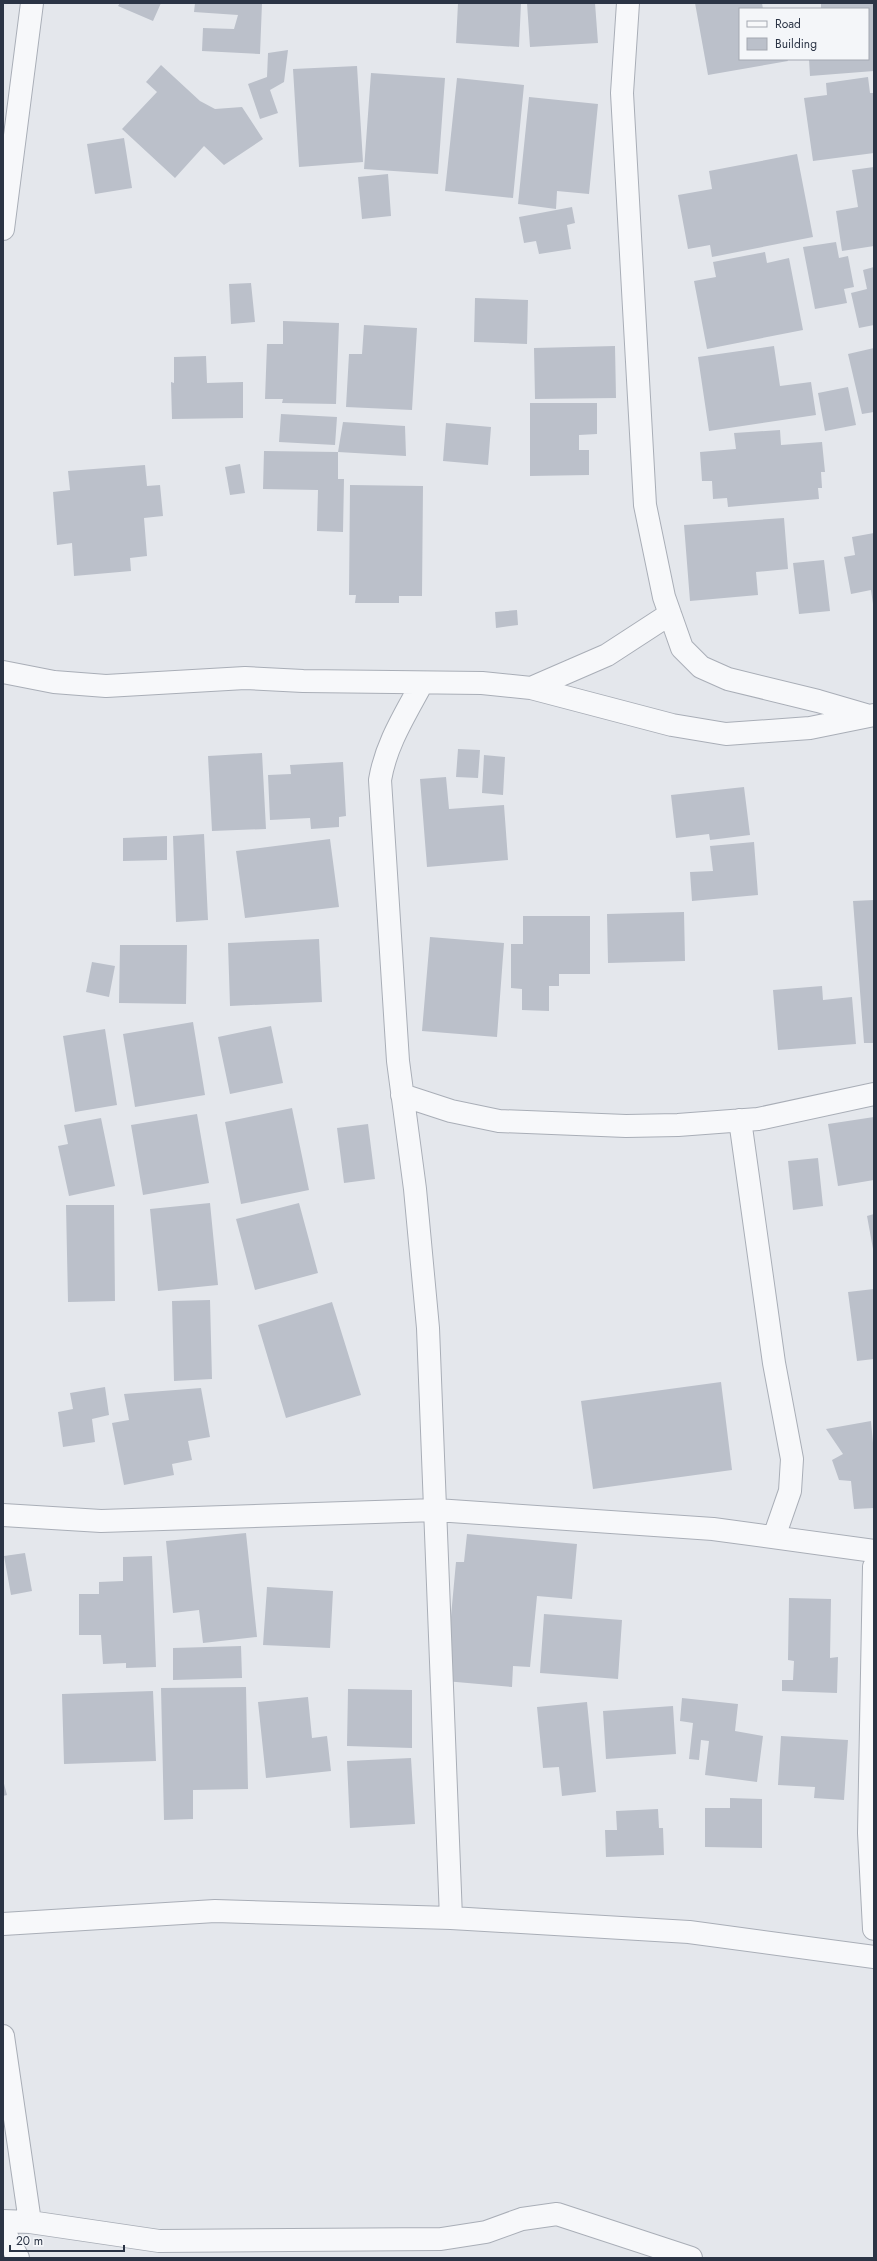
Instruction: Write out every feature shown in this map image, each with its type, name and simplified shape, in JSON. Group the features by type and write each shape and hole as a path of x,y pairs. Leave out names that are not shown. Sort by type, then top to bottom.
{"street":[{"path":"3,229 32,3"},
{"path":"628,3 622,93 645,505 664,597 682,648 701,667 728,679 818,701 871,716"},
{"path":"531,688 607,655 670,614"},
{"path":"3,672 54,682 106,686 245,678 422,683 482,683 531,688 672,725 726,734 810,728 871,716"},
{"path":"422,683 393,735 383,759 380,780 398,1061 415,1189 428,1328 451,1918"},
{"path":"402,1095 451,1111 499,1121 626,1126 758,1119 874,1094"},
{"path":"740,1120 774,1363 792,1459 790,1491 774,1537"},
{"path":"3,1515 101,1521 436,1510 713,1529 874,1551"},
{"path":"874,1567 869,1833 874,1929"},
{"path":"3,1924 215,1911 451,1918 689,1932 874,1957"},
{"path":"3,2036 30,2222"},
{"path":"3,2221 30,2222 159,2241 441,2239 486,2232 522,2219 556,2214 691,2258"},
{"path":"3,2229 18,2258"}],"building":[{"path":"120,3 161,3 153,21 118,6"},
{"path":"195,3 262,3 260,54 202,51 203,28 234,29 238,15 194,12"},
{"path":"458,3 521,3 519,47 456,43"},
{"path":"527,3 595,3 598,43 530,47"},
{"path":"695,3 762,3 763,8 739,8 739,60 788,61 708,75"},
{"path":"821,3 874,3 874,71 810,76 809,60 869,60 869,8 821,8"},
{"path":"288,50 284,82 270,90 278,113 260,119 248,84 267,77 268,53"},
{"path":"161,65 200,101 215,109 242,107 263,139 224,165 204,146 175,178 122,129 157,92 146,82"},
{"path":"357,66 363,162 299,167 293,69"},
{"path":"371,73 445,78 438,174 364,169"},
{"path":"868,77 870,93 874,93 874,153 813,161 804,98 827,95 826,83"},
{"path":"457,78 524,85 513,198 445,191"},
{"path":"529,97 598,104 589,194 557,191 556,209 518,204"},
{"path":"124,138 132,188 95,194 87,144"},
{"path":"797,154 813,237 712,257 710,245 688,249 678,195 712,189 709,171"},
{"path":"874,167 874,246 842,251 836,211 858,207 852,170"},
{"path":"388,174 391,216 362,219 358,177"},
{"path":"572,207 575,223 567,225 571,249 539,254 536,241 524,243 519,217"},
{"path":"836,242 839,258 848,256 854,287 844,289 847,303 815,309 803,247"},
{"path":"765,252 767,263 789,258 803,330 707,349 694,281 716,277 713,262"},
{"path":"874,267 874,325 859,328 851,293 867,289 863,270"},
{"path":"251,283 255,322 231,324 229,284"},
{"path":"475,298 528,300 527,344 474,342"},
{"path":"283,321 339,323 336,404 282,403 283,399 265,399 267,344 283,344"},
{"path":"364,325 417,328 412,410 346,407 349,354 362,354"},
{"path":"615,346 616,398 535,399 534,348"},
{"path":"774,346 780,386 811,382 816,415 709,431 698,357"},
{"path":"874,348 874,412 862,414 848,354"},
{"path":"206,356 207,383 243,382 243,418 172,419 171,382 174,383 174,357"},
{"path":"848,387 856,425 825,431 818,393"},
{"path":"530,403 597,403 597,434 579,435 579,450 589,450 589,475 530,476"},
{"path":"281,414 337,417 335,445 279,442"},
{"path":"343,422 405,426 406,456 338,452"},
{"path":"446,423 491,427 488,465 443,461"},
{"path":"780,430 781,445 822,442 825,472 821,472 822,488 818,488 819,499 728,507 727,498 713,499 712,481 702,481 700,452 736,449 734,433"},
{"path":"264,451 338,452 338,479 344,479 343,532 317,531 318,490 263,489"},
{"path":"240,464 245,493 230,495 225,467"},
{"path":"145,465 147,486 160,485 163,516 144,518 147,556 130,558 131,571 74,576 72,543 57,545 53,492 70,490 68,471"},
{"path":"350,485 423,486 422,596 399,596 399,603 355,603 356,595 349,595"},
{"path":"784,518 788,569 756,572 758,595 690,601 684,525"},
{"path":"874,533 873,604 871,590 851,594 844,557 855,555 852,537"},
{"path":"824,560 830,611 799,614 793,563"},
{"path":"517,610 518,625 496,628 495,612"},
{"path":"458,749 480,750 478,778 456,777"},
{"path":"262,753 266,829 212,831 208,756"},
{"path":"484,755 505,757 503,795 482,793"},
{"path":"343,762 346,816 339,817 339,827 311,829 310,818 270,820 268,775 291,774 290,765"},
{"path":"446,777 449,809 504,805 508,860 427,867 420,779"},
{"path":"744,787 750,835 710,840 709,834 676,838 671,795"},
{"path":"204,834 208,920 176,922 173,836"},
{"path":"167,836 167,860 123,861 123,838"},
{"path":"330,839 339,907 245,918 236,851"},
{"path":"754,842 758,895 692,901 690,872 713,871 710,846"},
{"path":"874,900 874,1043 864,1043 853,901"},
{"path":"684,912 685,961 608,963 607,914"},
{"path":"523,916 590,916 590,974 559,974 559,986 549,986 549,1011 522,1010 522,989 511,988 511,944 523,944"},
{"path":"430,937 504,943 497,1037 422,1031"},
{"path":"319,939 322,1002 230,1006 228,943"},
{"path":"120,945 187,945 186,1004 119,1003"},
{"path":"92,962 115,966 109,997 86,992"},
{"path":"822,986 823,1000 852,997 856,1044 778,1050 773,990"},
{"path":"193,1022 205,1095 135,1107 123,1034"},
{"path":"271,1026 283,1083 230,1094 218,1037"},
{"path":"105,1029 117,1105 75,1112 63,1036"},
{"path":"292,1108 309,1190 241,1204 225,1122"},
{"path":"197,1114 209,1183 143,1195 131,1125"},
{"path":"874,1117 874,1180 838,1186 828,1124"},
{"path":"101,1118 115,1186 69,1196 58,1146 68,1144 64,1125"},
{"path":"368,1124 375,1179 344,1183 337,1128"},
{"path":"818,1158 823,1206 793,1210 788,1161"},
{"path":"210,1203 218,1285 158,1291 150,1209"},
{"path":"299,1203 318,1273 255,1290 236,1219"},
{"path":"66,1205 114,1205 115,1301 68,1302"},
{"path":"874,1214 874,1249 873,1249 867,1216"},
{"path":"874,1289 874,1359 857,1361 848,1292"},
{"path":"210,1300 212,1379 174,1381 172,1301"},
{"path":"332,1302 361,1395 286,1418 258,1325"},
{"path":"721,1382 732,1470 593,1489 581,1401"},
{"path":"105,1387 109,1415 92,1419 95,1442 63,1447 58,1412 73,1409 70,1393"},
{"path":"201,1388 210,1437 188,1441 192,1460 172,1464 174,1475 124,1485 112,1423 129,1420 124,1394"},
{"path":"871,1421 874,1454 874,1508 854,1509 851,1481 839,1480 832,1460 843,1454 826,1429"},
{"path":"246,1533 257,1637 203,1643 199,1610 173,1613 166,1541"},
{"path":"467,1534 577,1544 572,1599 537,1596 530,1667 513,1666 512,1687 445,1681 456,1562 464,1562"},
{"path":"25,1553 32,1591 11,1595 4,1556"},
{"path":"152,1556 156,1667 126,1668 126,1663 103,1664 101,1635 79,1635 79,1594 99,1594 99,1582 123,1581 123,1557"},
{"path":"267,1587 333,1591 330,1648 263,1645"},
{"path":"789,1598 831,1599 830,1658 838,1657 837,1693 782,1691 782,1680 793,1680 794,1661 788,1660"},
{"path":"544,1614 622,1620 618,1679 540,1673"},
{"path":"241,1646 242,1678 173,1680 173,1648"},
{"path":"246,1687 248,1789 193,1790 193,1819 164,1820 161,1688"},
{"path":"348,1689 412,1690 412,1748 347,1746"},
{"path":"153,1691 156,1761 64,1764 62,1694"},
{"path":"308,1697 312,1738 327,1736 331,1771 266,1778 258,1702"},
{"path":"682,1698 738,1704 735,1731 763,1736 757,1782 705,1775 709,1741 701,1740 699,1760 689,1759 693,1723 680,1721"},
{"path":"587,1702 596,1792 562,1796 559,1767 543,1768 537,1707"},
{"path":"673,1706 676,1754 606,1759 603,1711"},
{"path":"781,1736 848,1740 844,1800 814,1798 815,1787 778,1785"},
{"path":"411,1758 415,1824 350,1828 347,1761"},
{"path":"3,1780 7,1795 3,1796"},
{"path":"730,1798 762,1799 762,1848 705,1847 705,1808 730,1808"},
{"path":"658,1809 659,1828 663,1828 664,1855 606,1857 605,1830 617,1830 616,1811"}]}
